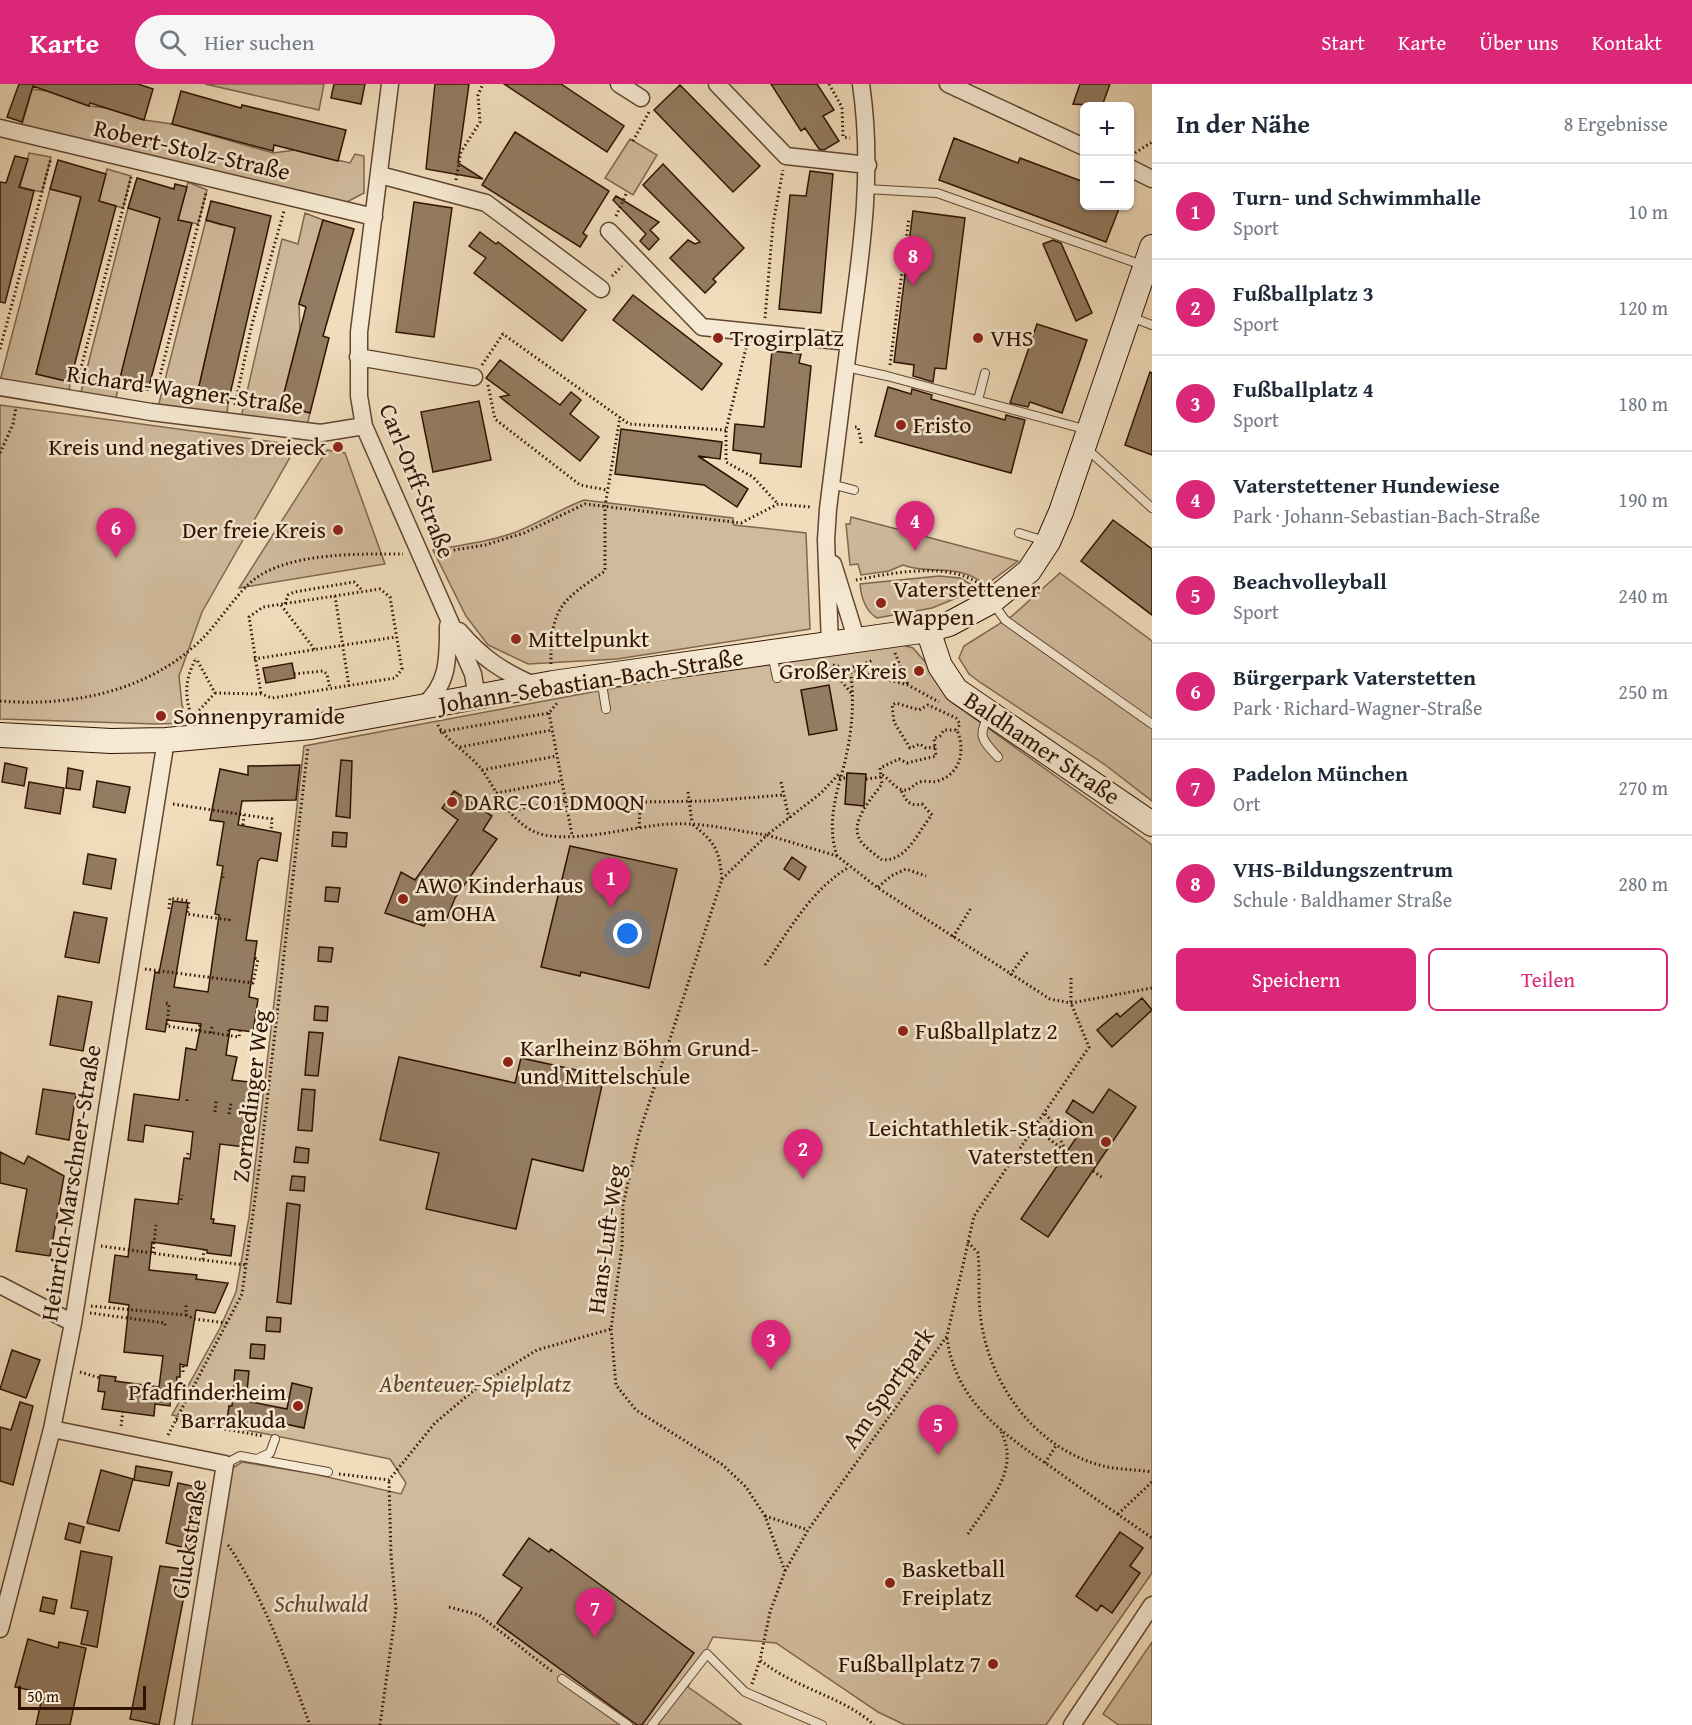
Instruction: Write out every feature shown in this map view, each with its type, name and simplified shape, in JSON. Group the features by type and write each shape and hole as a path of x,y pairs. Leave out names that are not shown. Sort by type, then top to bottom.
{"street":[{"name":"Carl-Orff-Straße","path":"390,84 357,357 359,396 364,426 473,674 477,698"},
{"path":"619,84 641,98"},
{"path":"717,84 786,156 868,165"},
{"path":"826,658 826,540 868,165 867,131 861,84"},
{"path":"948,84 1080,145"},
{"name":"Robert-Stolz-Straße","path":"0,128 374,217"},
{"path":"1134,165 1152,178"},
{"path":"380,175 486,202 602,289"},
{"path":"609,231 702,327 849,342"},
{"name":"Johann-Sebastian-Bach-Straße","path":"0,735 111,741 166,740 193,728 311,728 477,698 543,677 601,678 772,651 826,658 857,641 928,630 949,624 984,597 1029,571 1048,542 1149,257"},
{"name":"Carl-Orff-Straße","path":"357,357 474,377"},
{"name":"Richard-Wagner-Straße","path":"0,387 151,412 321,433 364,426"},
{"path":"826,540 857,641"},
{"name":"Carl-Orff-Straße","path":"448,619 487,661 509,675 543,677"},
{"name":"Carl-Orff-Straße","path":"426,708 446,677 448,619"},
{"name":"Baldhamer Straße","path":"928,630 940,666 956,690 1152,824"},
{"name":"Heinrich-Marschner-Straße","path":"0,1629 52,1429 73,1323 166,740"},
{"path":"0,1285 73,1323"},
{"name":"Gluckstraße","path":"52,1429 160,1449 225,1464 183,1725"},
{"path":"1072,1725 1152,1605"}],"lane":[{"path":"866,189 937,192 1149,257"},
{"path":"1128,316 1152,325"},
{"path":"846,367 978,400 1086,438 1101,459 1152,508"},
{"path":"978,400 985,373"},
{"path":"831,484 854,490"},
{"path":"1019,533 1048,542"},
{"path":"984,597 1005,620 1152,724"},
{"path":"772,651 777,678"},
{"path":"601,678 606,709"},
{"path":"990,714 982,728 983,742 998,757"},
{"path":"255,1459 270,1453 275,1439"},
{"path":"225,1464 240,1456 328,1472"},
{"path":"652,1725 707,1654 749,1694 822,1725"},
{"path":"562,1679 628,1725"}],"path":[{"path":"453,194 461,152 480,122 478,94 483,84"},
{"path":"829,84 842,107 843,137 855,139"},
{"path":"633,141 654,105 641,98"},
{"path":"0,349 55,141"},
{"path":"1134,158 1152,142"},
{"path":"778,504 753,477 726,462 726,430 757,331 786,156"},
{"path":"72,399 135,161"},
{"path":"151,412 210,177"},
{"path":"609,231 627,192"},
{"path":"231,421 252,324 287,197"},
{"path":"891,362 898,284 909,218"},
{"path":"602,289 618,269 633,258"},
{"path":"608,490 580,485 495,419 488,385 474,377 504,334 629,424 726,430"},
{"path":"0,453 13,424 19,390"},
{"path":"543,677 550,631 559,610 575,592 605,571 605,506 620,417"},
{"path":"858,428 862,446"},
{"path":"0,700 45,702 72,699 115,690 163,670 203,639 256,578 279,567 310,558 420,555 485,545 524,533 585,504 741,523 778,504 809,507"},
{"path":"857,590 855,580 858,579 938,572 975,581 985,588 984,597"},
{"path":"283,604 288,595 294,592 354,582 363,591"},
{"path":"215,693 261,694 272,698 395,678 402,669 390,597 380,588 263,607 249,617 261,694"},
{"path":"335,595 350,686"},
{"path":"283,604 315,650"},
{"path":"892,636 895,652 908,685"},
{"path":"254,659 396,637"},
{"path":"193,728 185,698 186,678 196,658 215,693"},
{"path":"826,658 850,668 908,685 947,706"},
{"path":"826,658 855,697"},
{"path":"837,856 832,839 839,778 843,771 855,697 850,668"},
{"path":"294,674 323,671 327,674 330,689"},
{"path":"193,728 215,693"},
{"path":"901,790 909,790 924,780 937,781 954,770 961,758 963,747 957,730 960,724 956,718 928,705 919,710 896,703 892,705 894,722 910,748 920,744 926,748 935,747"},
{"path":"440,732 549,713 558,704"},
{"path":"426,708 440,732 460,747 482,770 495,794 509,811 531,830 555,837 672,824 692,824 767,836 837,856 878,888 1050,999 1071,1003 1152,988"},
{"path":"549,713 572,836"},
{"name":"Zornedinger Weg","path":"160,1449 242,1294 311,728"},
{"path":"460,747 552,730"},
{"path":"866,779 881,776 901,790 908,803 914,806 922,804 932,815 906,850 891,860 882,860 860,840 857,828 860,817 882,784 881,776 883,765 899,759 907,763 936,756 934,738 940,736 944,730 957,730"},
{"path":"482,770 557,756"},
{"name":"Hans-Luft-Weg","path":"722,879 767,836 843,771"},
{"path":"839,778 846,778"},
{"path":"495,794 561,781"},
{"path":"781,782 789,818"},
{"path":"688,792 692,824"},
{"path":"639,828 641,794"},
{"path":"509,811 566,800 574,795"},
{"path":"641,802 689,802 783,795"},
{"path":"173,804 272,819 271,831"},
{"path":"243,825 244,815"},
{"name":"Hans-Luft-Weg","path":"692,824 712,839 719,855 722,879 639,1134 623,1205 622,1246 610,1329 616,1385 636,1410 723,1465 746,1487 765,1516 785,1571"},
{"path":"765,965 813,896 829,879 849,867"},
{"path":"878,888 891,876 906,869 926,876"},
{"path":"223,873 223,878"},
{"path":"169,909 170,898 189,901 188,914 230,920 230,917"},
{"path":"953,937 971,908"},
{"path":"1010,975 1029,950"},
{"path":"146,969 253,983 258,959 254,958"},
{"path":"1071,976 1071,1003"},
{"path":"166,1003 170,1004 167,1026 239,1038 240,1030"},
{"name":"Am Sportpark","path":"785,1571 808,1530 947,1336 974,1216 1089,1047 1071,1003"},
{"path":"199,1031 200,1024"},
{"path":"211,1033 212,1026"},
{"path":"228,1036 229,1028"},
{"path":"215,1112 216,1101"},
{"path":"229,1114 231,1103"},
{"path":"1034,1128 1066,1151 1050,1119 1044,1113"},
{"path":"188,1153 188,1159"},
{"path":"1093,1171 1103,1178"},
{"path":"181,1200 182,1195"},
{"path":"153,1253 156,1225"},
{"path":"968,1242 978,1253 980,1313 988,1352 1004,1388 1032,1425 1057,1444 1093,1464 1122,1470 1152,1472"},
{"path":"99,1246 246,1265"},
{"path":"203,1260 204,1249"},
{"path":"186,1305 186,1315"},
{"path":"89,1306 186,1315 194,1319 227,1323"},
{"path":"88,1313 143,1322 165,1323 165,1326"},
{"name":"Hans-Luft-Weg","path":"389,1480 435,1423 480,1385 537,1350 610,1329"},
{"path":"947,1336 950,1360 960,1383 973,1402 998,1428 1152,1538"},
{"path":"183,1365 183,1372"},
{"path":"79,1371 100,1378"},
{"path":"120,1431 123,1412"},
{"path":"176,1420 275,1439"},
{"path":"968,1534 999,1488 1006,1471 1007,1452 998,1428"},
{"path":"1045,1463 1057,1444"},
{"path":"328,1472 389,1480 391,1555 396,1609 380,1725"},
{"path":"1118,1514 1152,1482"},
{"path":"765,1516 808,1530"},
{"path":"215,1527 245,1570 288,1667 310,1725"},
{"path":"749,1694 760,1660 770,1612 785,1571"},
{"path":"449,1606 479,1615 562,1679"},
{"path":"760,1660 779,1676 858,1713 874,1725"}],"green space":[{"path":"205,84 324,84 319,110"},
{"path":"32,89 47,91 89,106 106,108 144,120 172,124 273,153 295,150 350,163 355,154 364,156 364,193 345,203 21,128"},
{"path":"630,139 657,155 633,195 605,178"},
{"path":"29,153 51,157 42,192 20,187"},
{"path":"107,169 131,176 123,208 98,201"},
{"path":"188,182 207,190 198,224 178,220"},
{"path":"50,189 81,197 36,374 70,382 69,394 0,381"},
{"path":"128,208 161,215 115,402 80,396"},
{"path":"305,213 323,220 299,304 300,330 281,405 310,413 307,426 241,418 282,239 298,244"},
{"path":"206,220 221,225 236,224 197,395 228,403 227,416 158,407"},
{"path":"0,405 297,445 202,612 179,676 182,705 189,723 0,719"},
{"path":"327,450 345,453 385,564 239,588"},
{"path":"584,500 733,518 734,525 806,533 810,629 617,659 528,664 488,645 466,616 433,550 506,535"},
{"path":"851,517 1018,561 986,585 964,573 903,565 889,571 861,575 858,564 850,565 846,524 850,524"},
{"path":"1060,573 1152,641 1152,801 1104,764 981,683 969,674 959,658 964,646 1012,616"},
{"path":"939,576 960,578 979,589 932,608 877,618 867,608 860,584"},
{"path":"896,643 913,648 927,664 950,701 1152,845 1152,1573 1046,1725 905,1725 878,1712 776,1643 713,1637 688,1687 742,1725 190,1725 231,1469 242,1462 314,1474 401,1494 406,1483 390,1459 172,1415 220,1328 236,1292 249,1217 304,746 790,655"},
{"path":"1152,1642 1152,1725 1119,1725 1103,1714"}],"building":[{"path":"19,84 138,84 153,89 144,120 90,103 89,106 33,86 22,122 7,117"},
{"path":"334,84 365,84 361,104 331,98"},
{"path":"435,84 469,84 458,163 483,179 426,169"},
{"path":"504,84 561,84 624,126 607,152"},
{"path":"771,84 817,84 834,110 823,116 839,141 824,150 819,149 805,128 801,131"},
{"path":"1080,84 1110,84 1103,102 1073,104"},
{"path":"680,85 760,166 733,192 654,110"},
{"path":"181,91 241,108 242,105 346,130 338,161 274,145 273,151 172,124"},
{"path":"515,132 609,191 583,233 587,236 580,247 482,185"},
{"path":"954,138 1018,163 1020,158 1080,180 1080,210 1118,210 1106,242 939,180"},
{"path":"15,156 28,159 19,187 34,191 5,303 0,302 0,182 6,183"},
{"path":"58,160 106,174 99,201 116,206 70,382 36,374 81,197 50,189"},
{"path":"663,164 744,248 713,279 716,282 705,293 670,258 688,240 695,244 700,242 643,185"},
{"path":"810,171 833,174 821,313 779,309 790,195 806,196"},
{"path":"137,178 174,189 175,184 187,187 178,220 192,223 148,390 119,382 160,218 128,208"},
{"path":"616,196 659,222 650,230 659,239 649,250 640,241 646,234 613,200"},
{"path":"211,201 271,216 228,403 197,395 235,228 206,220"},
{"path":"414,202 452,208 434,337 396,332"},
{"path":"913,211 965,218 946,369 935,368 933,382 913,376 914,365 894,362"},
{"path":"323,220 354,229 323,336 329,338 310,413 281,405 306,307 299,304"},
{"path":"480,232 496,244 498,242 586,310 562,341 474,273 486,258 469,246"},
{"path":"1053,240 1061,243 1092,313 1076,321 1043,244"},
{"path":"633,295 722,364 702,390 613,320"},
{"path":"1037,324 1087,340 1062,413 1030,402 1028,407 1010,403"},
{"path":"772,351 801,354 799,363 811,366 801,467 760,463 761,454 733,450 735,424 764,427"},
{"path":"500,360 560,405 571,392 581,400 570,414 599,437 580,461 500,397 509,395 486,378"},
{"path":"1150,372 1152,373 1152,455 1125,445"},
{"path":"888,387 911,394 912,389 932,395 931,399 1005,420 1006,415 1025,420 1011,473 875,436"},
{"path":"479,401 491,460 433,472 421,412"},
{"path":"621,429 722,442 720,459 698,456 748,489 737,507 704,485 615,474"},
{"path":"1113,520 1152,549 1152,615 1081,561"},
{"path":"292,663 295,678 266,683 263,668"},
{"path":"829,685 837,730 809,735 801,690"},
{"path":"341,760 352,761 350,818 336,816"},
{"path":"5,763 27,768 24,786 2,782"},
{"path":"300,765 296,800 242,801 238,825 281,833 277,861 261,858 258,861 246,940 257,941 249,997 258,999 253,1032 230,1029 226,1055 237,1057 232,1080 259,1083 257,1101 250,1100 245,1147 220,1144 211,1219 214,1219 213,1223 235,1226 231,1256 152,1242 149,1270 197,1275 196,1279 228,1283 215,1313 196,1310 187,1366 180,1364 180,1377 177,1377 175,1391 171,1390 170,1406 155,1404 154,1416 102,1409 105,1392 98,1391 100,1375 116,1377 115,1381 159,1387 163,1356 124,1352 129,1305 109,1302 115,1255 128,1257 135,1199 178,1204 184,1158 190,1159 193,1132 145,1125 143,1142 128,1140 134,1094 179,1100 186,1048 196,1050 201,1024 167,1020 165,1032 146,1029 155,972 159,973 173,901 188,903 174,987 208,992 219,915 215,914 223,866 217,865 224,822 210,820 220,769 248,775 248,766"},
{"path":"68,768 83,771 80,790 66,788"},
{"path":"847,773 866,774 864,806 845,804"},
{"path":"97,781 130,787 125,813 93,807"},
{"path":"29,782 64,788 60,814 25,808"},
{"path":"454,791 492,816 483,830 497,839 455,898 445,923 429,916 424,926 385,913 401,872 415,880 458,820 442,808"},
{"path":"333,832 347,833 346,847 332,846"},
{"path":"570,846 677,869 649,988 581,972 580,976 541,967"},
{"path":"88,854 116,859 111,889 83,884"},
{"path":"792,857 806,867 799,880 784,869"},
{"path":"326,887 340,888 338,902 325,901"},
{"path":"74,912 107,918 99,963 65,957"},
{"path":"319,947 333,948 331,962 318,961"},
{"path":"58,996 92,1002 83,1051 50,1045"},
{"path":"1142,998 1152,1010 1112,1047 1097,1030 1117,1013 1120,1017"},
{"path":"315,1006 328,1007 327,1021 314,1020"},
{"path":"309,1032 323,1033 318,1076 305,1075"},
{"name":"Karlheinz Böhm Grund- und Mittelschule","path":"399,1057 515,1083 521,1058 604,1076 583,1171 532,1159 516,1229 426,1209 439,1153 380,1140"},
{"path":"43,1089 76,1094 69,1140 36,1134"},
{"path":"302,1089 315,1090 312,1131 298,1130"},
{"path":"1109,1089 1136,1107 1048,1237 1021,1219 1085,1125 1066,1112 1073,1100 1093,1113"},
{"path":"296,1147 309,1149 308,1163 294,1162"},
{"path":"0,1152 24,1164 28,1156 64,1176 50,1256 16,1251 27,1189 0,1183"},
{"path":"292,1176 305,1177 304,1191 290,1190"},
{"path":"287,1203 300,1205 291,1304 277,1302"},
{"path":"267,1317 281,1318 280,1332 266,1331"},
{"path":"251,1344 265,1345 264,1359 250,1358"},
{"path":"12,1350 40,1360 26,1398 0,1389"},
{"path":"235,1370 249,1371 246,1401 287,1409 292,1383 312,1388 304,1428 271,1421 269,1429 227,1421 229,1406 232,1406"},
{"path":"20,1402 33,1406 13,1485 0,1481 0,1427 11,1430"},
{"path":"136,1466 172,1472 169,1486 134,1480"},
{"path":"101,1470 133,1479 119,1531 87,1523"},
{"path":"178,1483 206,1489 193,1550 166,1543"},
{"path":"69,1523 84,1527 80,1543 65,1539"},
{"path":"1120,1532 1143,1548 1130,1566 1140,1573 1112,1613 1101,1605 1097,1611 1076,1596"},
{"path":"529,1538 549,1552 551,1549 694,1653 642,1725 637,1725 497,1623 522,1588 503,1575"},
{"path":"81,1551 112,1557 97,1647 81,1644 88,1611 71,1608"},
{"path":"160,1566 189,1570 159,1725 130,1719"},
{"path":"43,1597 57,1600 54,1614 40,1611"},
{"path":"28,1639 58,1648 59,1642 86,1648 70,1725 36,1725 43,1693 15,1687"}],"place":[{"name":"VHS-Bildungszentrum","path":"913,286"},
{"name":"Trogirplatz","path":"718,338"},
{"name":"VHS","path":"978,338"},
{"name":"Fristo","path":"901,425"},
{"name":"Kreis und negatives Dreieck","path":"338,447"},
{"name":"Der freie Kreis","path":"338,530"},
{"name":"Vaterstettener Hundewiese","path":"915,551"},
{"name":"Bürgerpark Vaterstetten","path":"116,558"},
{"name":"Vaterstettener Wappen","path":"881,603"},
{"name":"Mittelpunkt","path":"516,639"},
{"name":"Großer Kreis","path":"919,671"},
{"name":"Sonnenpyramide","path":"161,716"},
{"name":"DARC-C01 DM0QN","path":"452,802"},
{"name":"AWO Kinderhaus am OHA","path":"403,899"},
{"name":"Turn- und Schwimmhalle","path":"611,908"},
{"name":"Fußballplatz 2","path":"903,1031"},
{"name":"Karlheinz Böhm Grund- und Mittelschule","path":"508,1062"},
{"name":"Leichtathletik-Stadion Vaterstetten","path":"1106,1142"},
{"name":"Fußballplatz 3","path":"803,1179"},
{"name":"Fußballplatz 4","path":"771,1370"},
{"name":"Pfadfinderheim Barrakuda","path":"298,1406"},
{"name":"Beachvolleyball","path":"938,1455"},
{"name":"Basketball Freiplatz","path":"890,1583"},
{"name":"Padelon München","path":"595,1638"},
{"name":"Fußballplatz 7","path":"993,1664"}],"park label":[{"name":"Abenteuer-Spielplatz","path":"475,1384"},
{"name":"Schulwald","path":"321,1604"}]}
